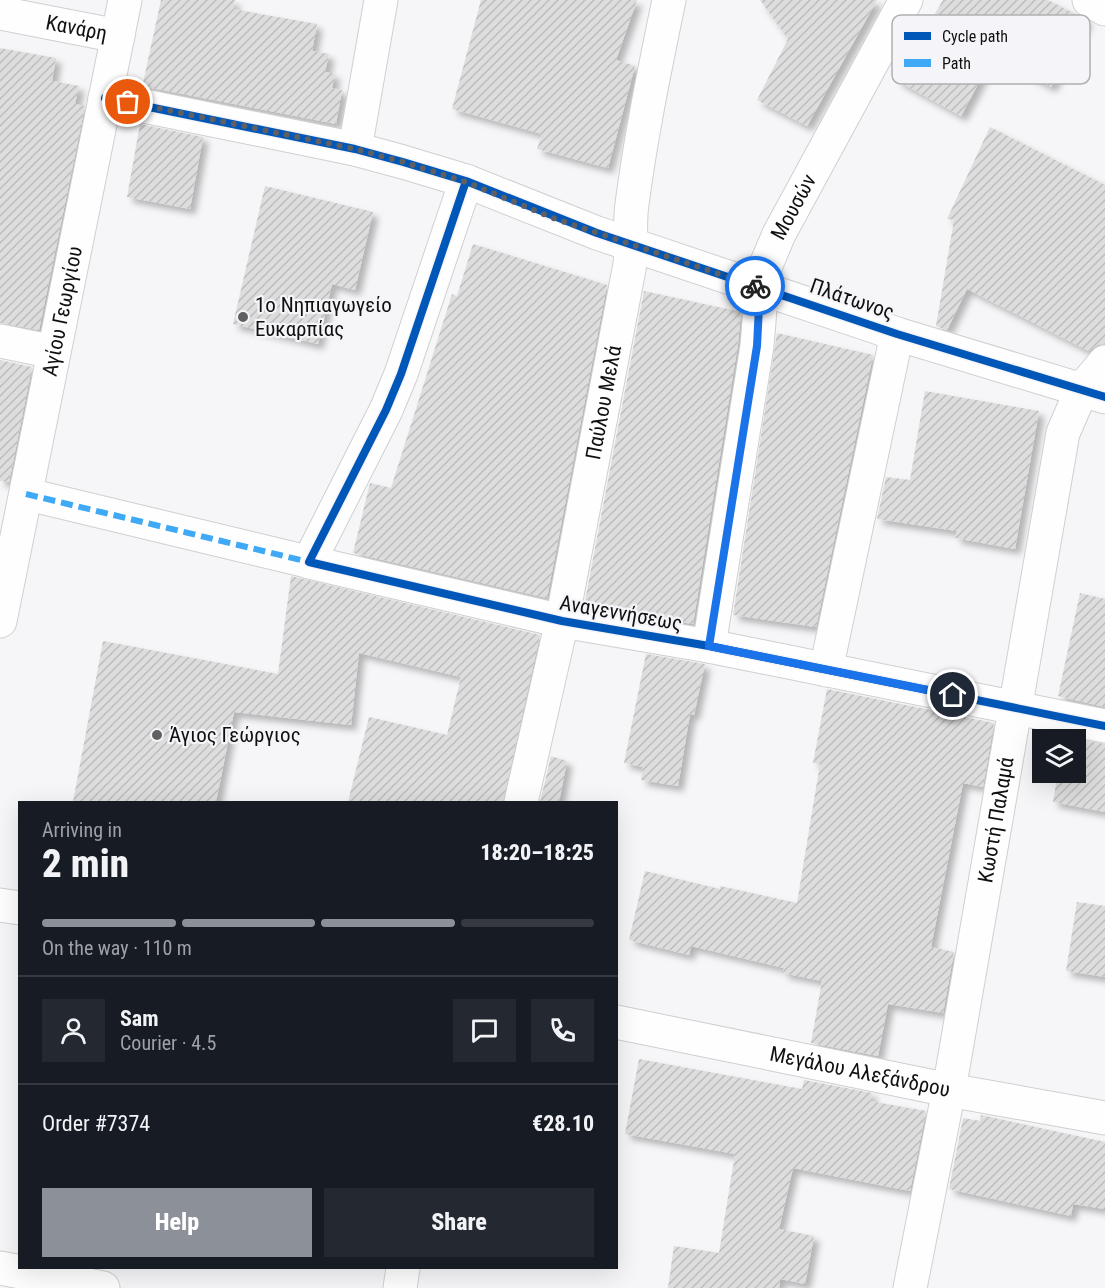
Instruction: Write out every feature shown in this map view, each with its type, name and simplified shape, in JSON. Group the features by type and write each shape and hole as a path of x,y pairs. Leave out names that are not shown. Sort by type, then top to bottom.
{"street":[{"name":"Αγίου Γεωργίου","path":"0,621 125,0"},
{"path":"355,149 381,0"},
{"name":"Παύλου Μελά","path":"521,801 562,621 632,245 631,207 648,101 669,0"},
{"name":"Μουσών","path":"898,15 906,0"},
{"path":"1089,0 1105,9"},
{"name":"Κανάρη","path":"0,13 118,36"},
{"name":"Μουσών","path":"709,646 757,346 760,287 767,259 778,234 892,26"},
{"name":"Πλάτωνος","path":"105,98 355,149 466,182 553,218 632,245 897,333 1094,393"},
{"path":"26,494 309,562 397,383 466,182"},
{"path":"826,670 897,333"},
{"path":"0,341 54,352"},
{"name":"Κωστή Παλαμά","path":"910,1288 949,1090 1063,433 1094,393 1105,362"},
{"name":"Αναγεννήσεως","path":"309,562 562,621 709,646 1105,726"},
{"path":"0,904 18,908"},
{"name":"Μεγάλου Αλεξάνδρου","path":"618,1022 949,1090 1105,1118"},
{"path":"0,1268 103,1288"},
{"path":"400,1288 404,1269"}],"building":[{"path":"161,0 235,0 233,9 317,24 312,51 329,54 325,72 335,74 332,88 342,90 336,124 147,87 148,84 143,83"},
{"path":"481,0 637,0 616,60 635,66 608,168 537,149 542,134 452,109"},
{"path":"760,0 877,0 807,126 757,100 788,39"},
{"path":"943,0 1048,0 1077,15 934,15"},
{"path":"0,48 56,58 52,81 79,86 75,104 85,106 39,330 0,323"},
{"path":"903,84 978,84 961,116"},
{"path":"140,124 203,137 190,209 127,197"},
{"path":"990,127 1105,185 1105,344 1098,345 1089,351 967,289 947,330 936,326 954,220 947,219"},
{"path":"265,186 373,212 355,290 332,284 318,344 233,324"},
{"path":"473,244 607,285 547,598 353,553 370,483 391,488 452,294 457,296"},
{"path":"644,291 741,312 738,344 693,624 584,606"},
{"path":"777,333 873,355 816,627 733,615"},
{"path":"0,360 32,367 9,482 0,481"},
{"path":"925,391 1039,411 1015,549 955,538 957,531 877,519 886,477 910,480"},
{"path":"291,576 540,635 503,801 348,801 369,717 447,735 461,677 359,653 351,725 234,712 216,801 73,801 103,641 278,674"},
{"path":"1080,593 1105,599 1105,707 1058,696"},
{"path":"646,654 705,664 694,715 690,714 678,786 641,780 643,767 624,763"},
{"path":"827,689 994,723 983,787 963,783 931,947 954,952 943,1013 888,1004 878,1056 811,1043 822,981 783,973 784,968 691,946 689,955 629,940 645,871 720,889 720,886 797,903 820,764 813,763"},
{"path":"1086,741 1105,744 1105,812 1053,802 1056,783 1086,783"},
{"path":"551,756 567,761 559,801 540,801"},
{"path":"1077,902 1105,906 1105,977 1066,971"},
{"path":"639,1059 802,1089 804,1080 872,1093 870,1101 926,1111 910,1191 793,1168 779,1229 814,1236 805,1284 780,1279 779,1288 668,1288 674,1246 719,1253 735,1154 625,1134"},
{"path":"981,1115 1105,1142 1105,1209 1073,1204 1071,1216 949,1189 963,1118 980,1121"}],"marked path":[{"path":"26,494 309,562"}],"cycle path":[{"path":"105,98 355,149 403,162 466,181 597,233 897,334 1105,397"},
{"path":"466,181 401,374 386,410 309,562 562,621 709,646 1105,726"}],"way so far":[{"path":"128,102 355,149 403,162 466,182 553,218 755,286"}],"place":[{"name":"1ο Νηπιαγωγείο Ευκαρπίας","path":"243,317"},
{"name":"Άγιος Γεώργιος","path":"157,735"}],"route":[{"path":"755,286 760,287 757,346 709,646 953,695"}]}
